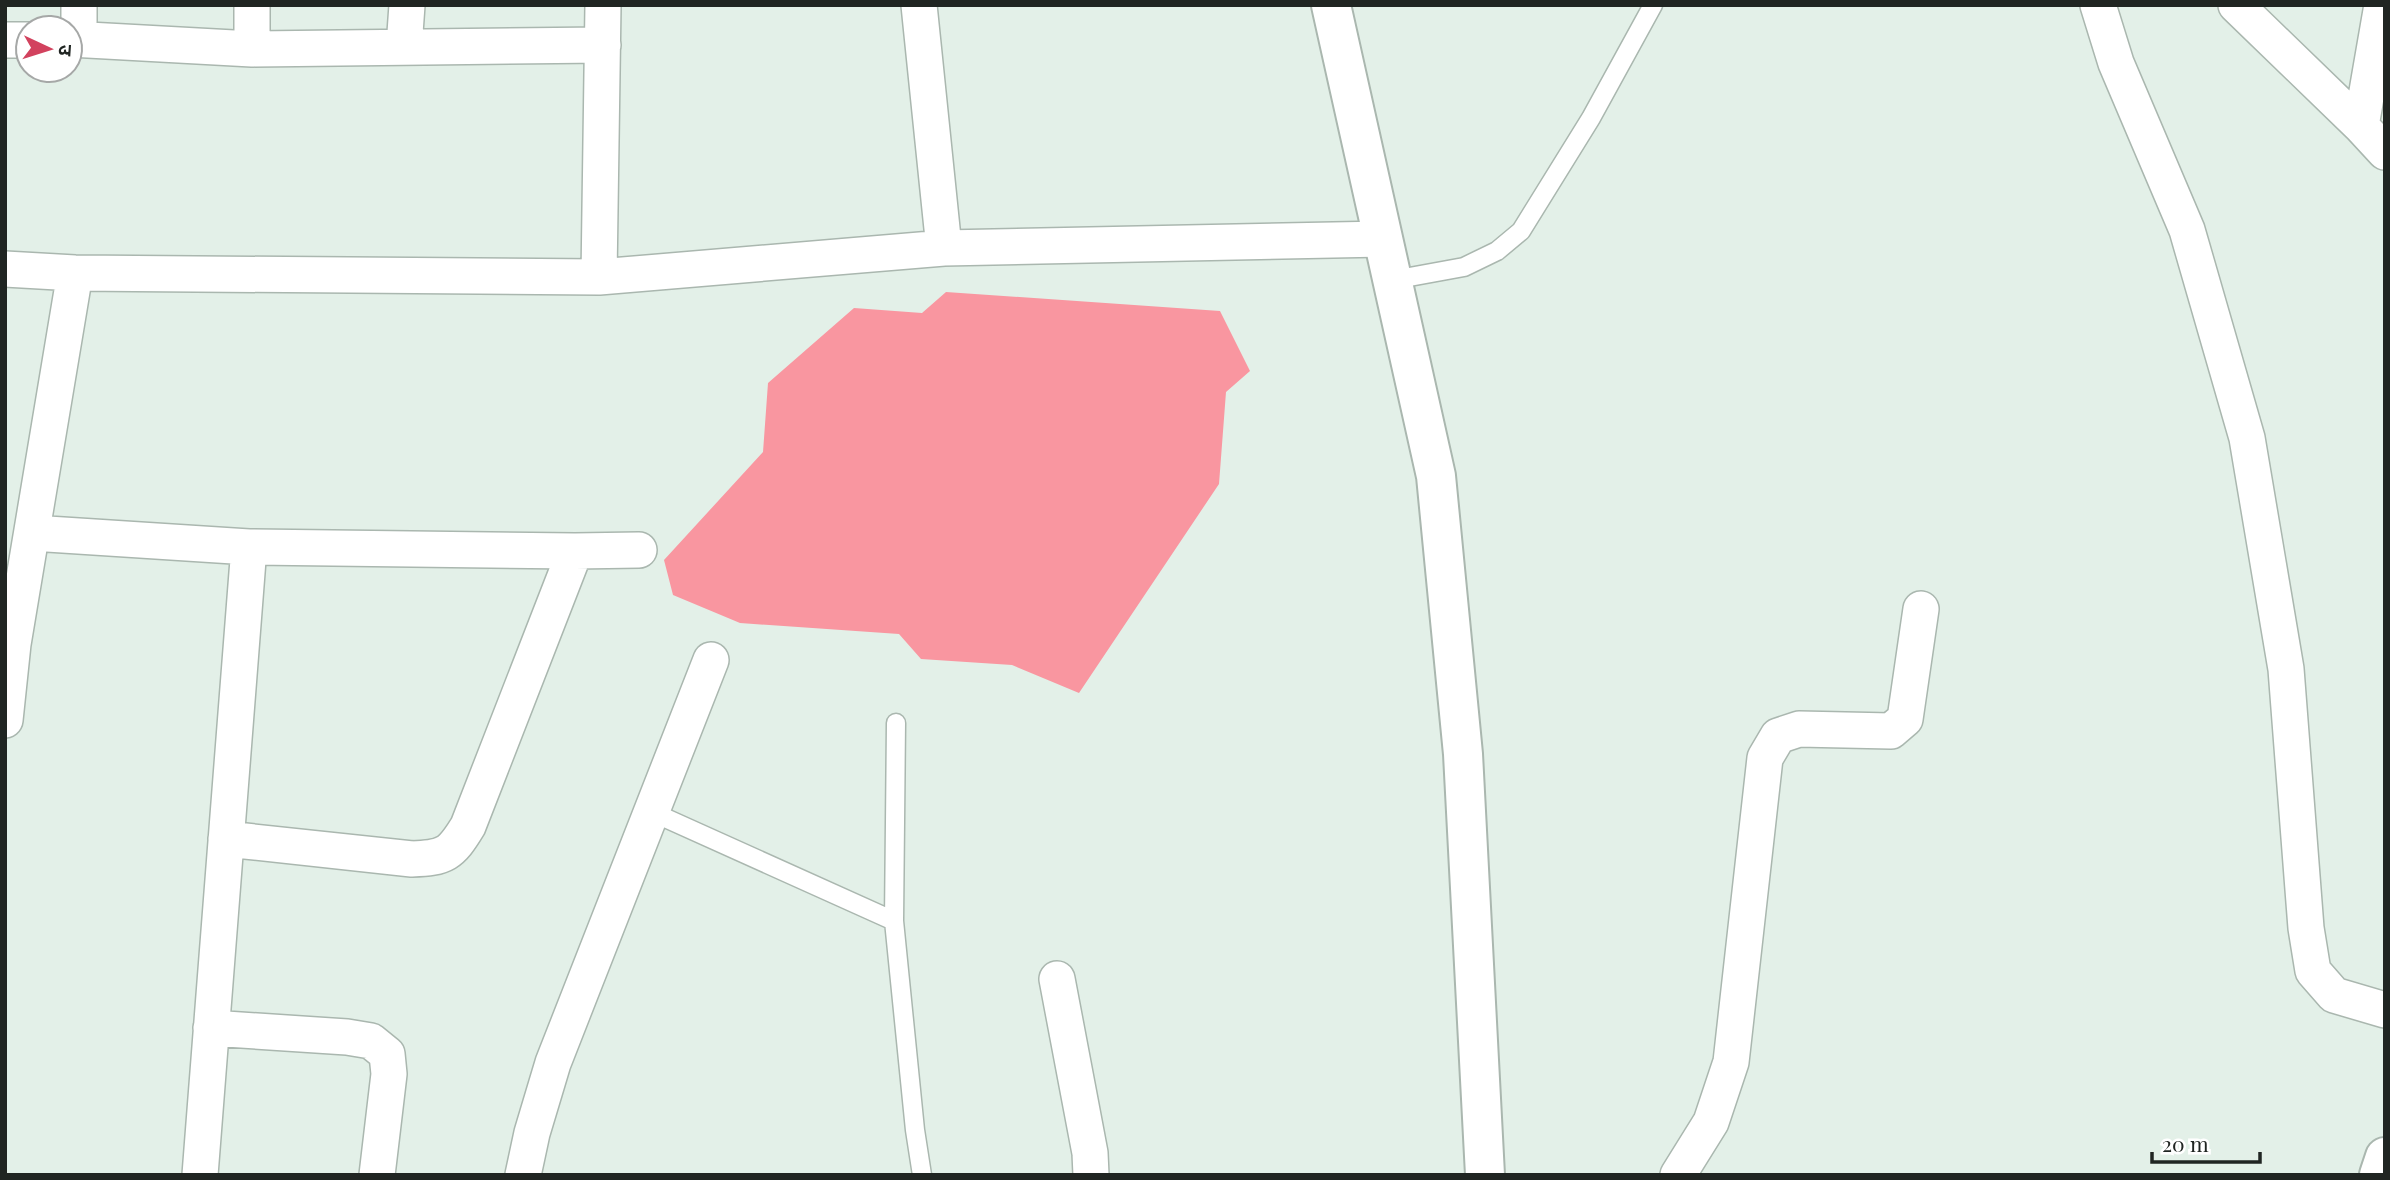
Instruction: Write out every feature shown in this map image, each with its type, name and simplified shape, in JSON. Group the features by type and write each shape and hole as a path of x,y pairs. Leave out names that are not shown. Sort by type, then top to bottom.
{"street":[{"path":"252,5 252,50"},
{"path":"404,47 407,5"},
{"path":"599,277 603,5"},
{"path":"919,5 944,248"},
{"path":"1331,5 1436,476 1463,754 1485,1175"},
{"path":"2098,5 2116,63 2187,230 2247,438 2286,669 2306,928 2313,971 2334,995 2385,1010"},
{"path":"2236,5 2385,152"},
{"path":"2361,126 2382,5"},
{"path":"84,29 252,50 603,45"},
{"path":"5,269 75,273 599,277 944,248 1384,239"},
{"path":"5,720 9,644 32,533 75,273"},
{"path":"32,533 249,548 639,550"},
{"path":"200,1175 249,548"},
{"path":"226,839 412,859 437,858 455,848 468,826 575,551"},
{"path":"1678,1175 1711,1122 1731,1062 1765,758 1777,736 1799,729 1891,731 1905,719 1921,609"},
{"path":"523,1175 532,1133 553,1063 711,660"},
{"path":"1057,979 1090,1153 1091,1175"},
{"path":"211,1028 347,1037 370,1041 387,1054 389,1074 377,1175"},
{"path":"2379,1175 2385,1157"}],"lane":[{"path":"1393,280 1464,267 1497,251 1521,231 1591,118 1653,5"},
{"path":"896,723 894,921 922,1175"},
{"path":"652,813 894,921"}],"shaded area":[{"path":"946,292 1220,311 1250,371 1226,392 1219,484 1079,693 1012,665 921,659 899,634 740,623 673,595 664,560 763,452 768,383 854,308 922,313"}]}
